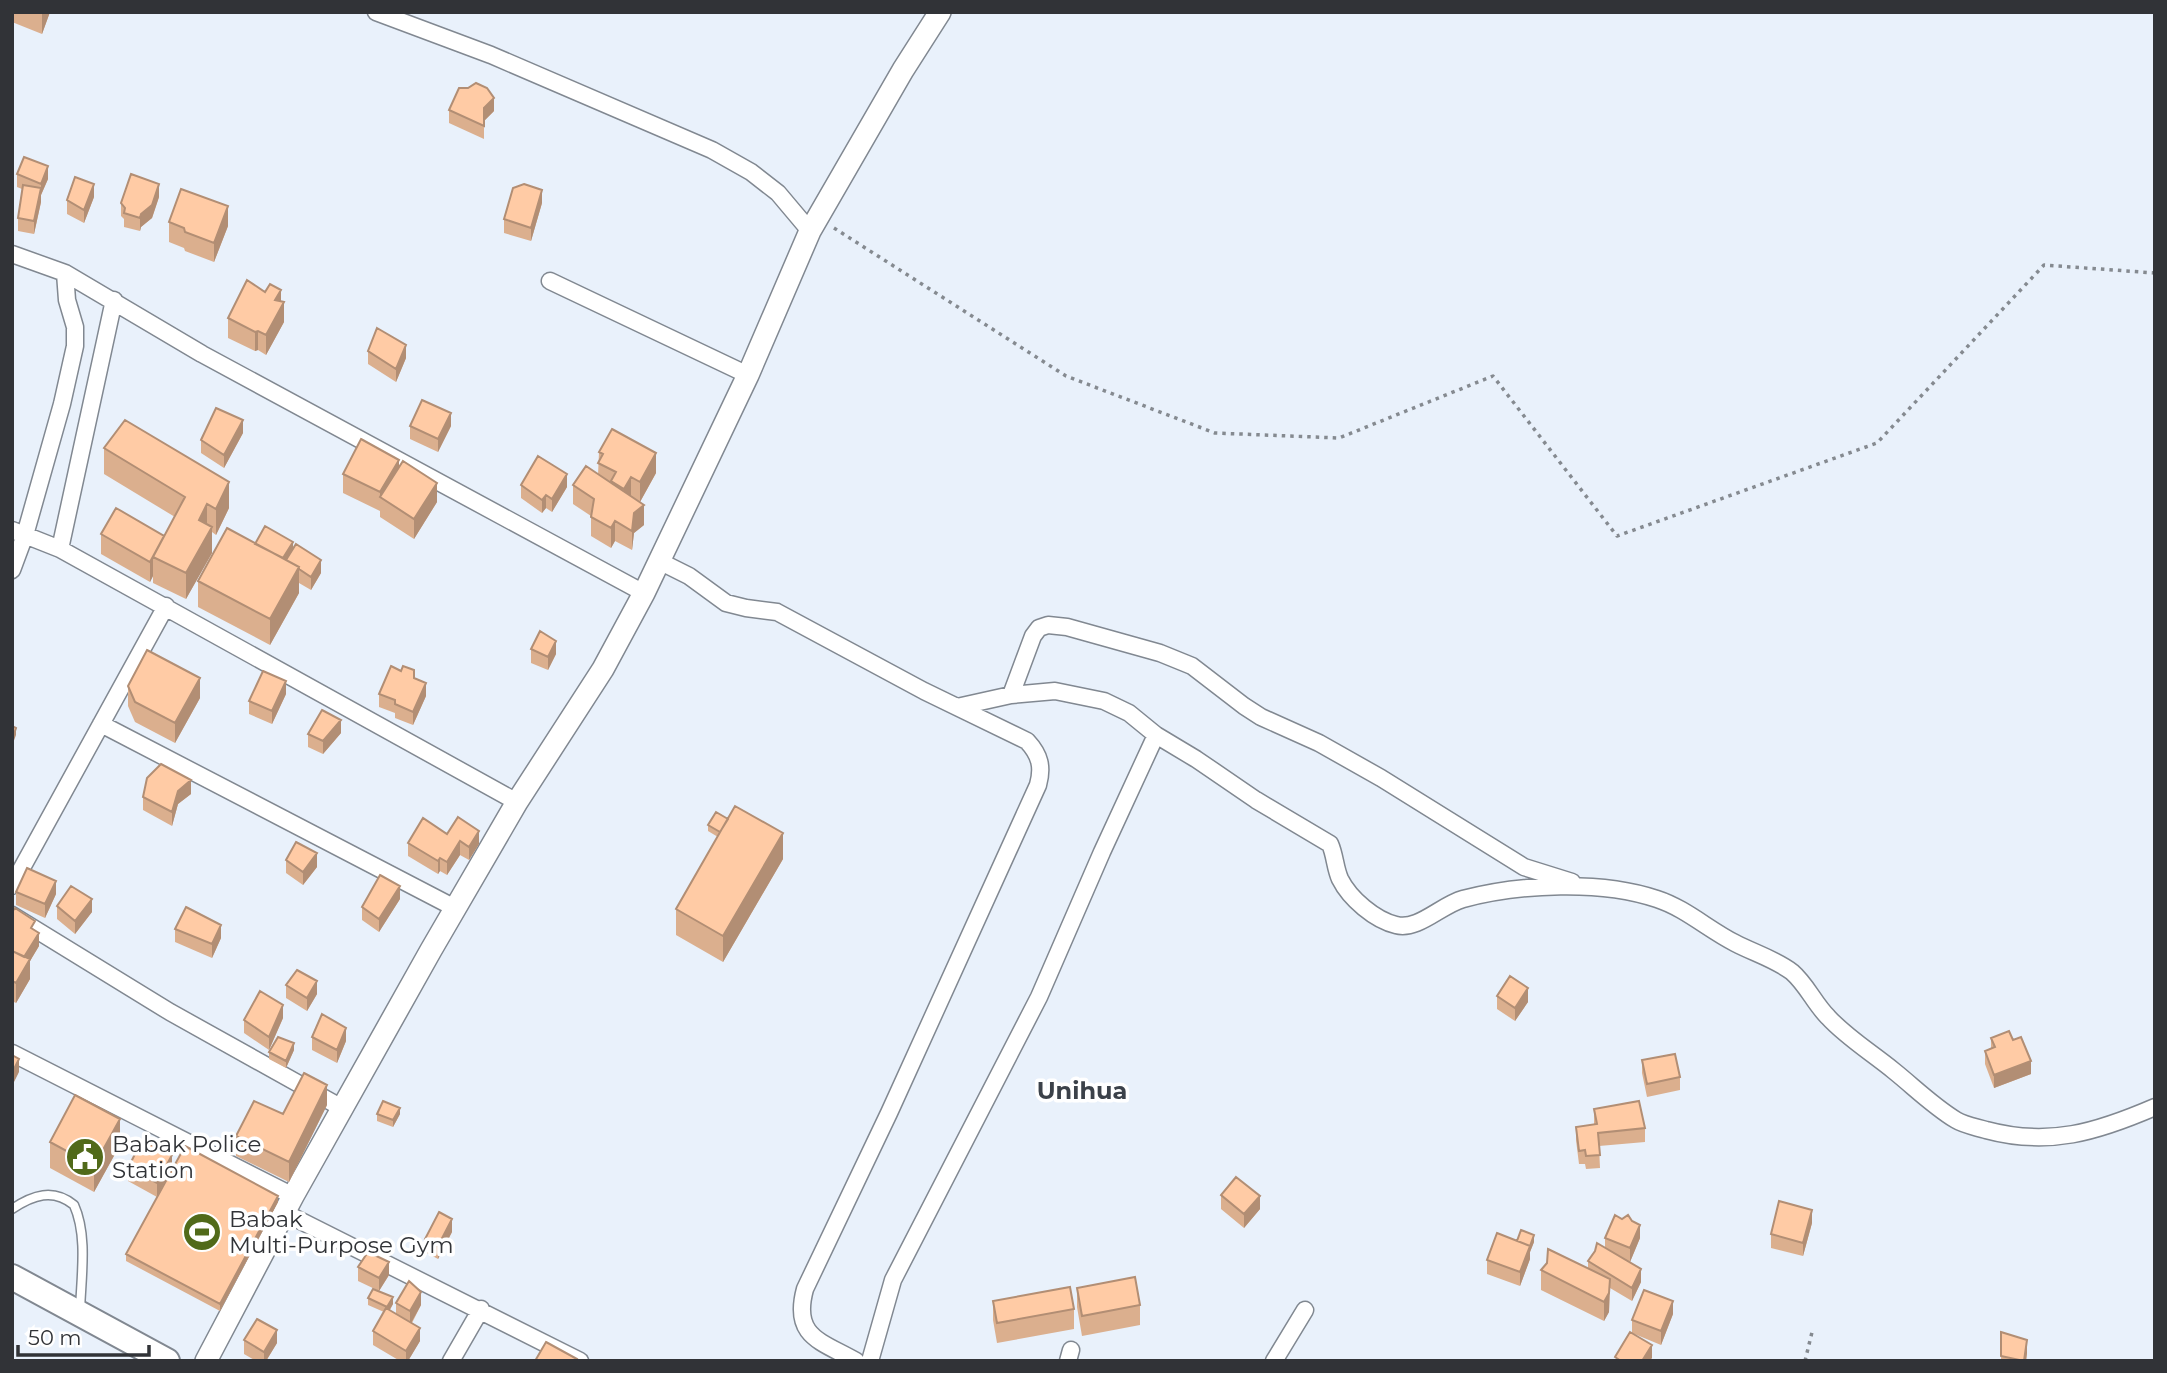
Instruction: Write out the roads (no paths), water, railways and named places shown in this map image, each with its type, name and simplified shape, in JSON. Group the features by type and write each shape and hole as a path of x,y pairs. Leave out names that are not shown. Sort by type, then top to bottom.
{"main road":[{"path":"12,1277 167,1361"}],"street":[{"path":"376,12 491,55 712,150 751,172 814,224"},
{"path":"206,1361 289,1204 455,908 517,802 603,669 644,593 748,375 814,224 940,12"},
{"path":"12,254 65,273 202,354 644,593"},
{"path":"12,570 19,533 62,404 75,346 75,327 67,300 65,273"},
{"path":"550,281 748,375"},
{"path":"60,549 114,300"},
{"path":"19,533 60,549 166,606 517,802"},
{"path":"659,561 689,576 726,603 776,612 1027,741 1036,750 1041,773 1038,785 884,1125 805,1289 802,1301 803,1326 810,1335 856,1361"},
{"path":"12,886 166,606"},
{"path":"1011,695 1033,636 1039,628 1048,625 1067,627 1160,653 1192,666 1244,706 1360,766 1524,867 1581,886"},
{"path":"957,707 1011,695 1055,691 1104,701 1129,713 1156,735 1330,844 1341,881 1352,896 1373,914 1392,925 1405,927 1420,923 1430,915 1463,899 1525,889 1581,886 1632,892 1659,899 1734,943 1774,961 1803,982 1829,1019 1929,1102 1959,1122 1998,1133 2039,1139 2081,1133 2122,1121 2155,1107"},
{"path":"101,724 455,908"},
{"path":"870,1361 892,1280 1039,997 1156,735"},
{"path":"12,915 170,1012 342,1108"},
{"path":"12,1053 580,1361"},
{"path":"451,1361 481,1309"},
{"path":"1275,1361 1305,1310"}],"lane":[{"path":"12,1209 25,1200 44,1194 55,1195 74,1205 80,1225 82,1250 80,1314"}],"place":[{"name":"Babak Police Station","path":"85,1157"},
{"name":"Babak Multi-Purpose Gym","path":"202,1232"}],"district":[{"name":"Unihua","path":"1082,1090"}]}
